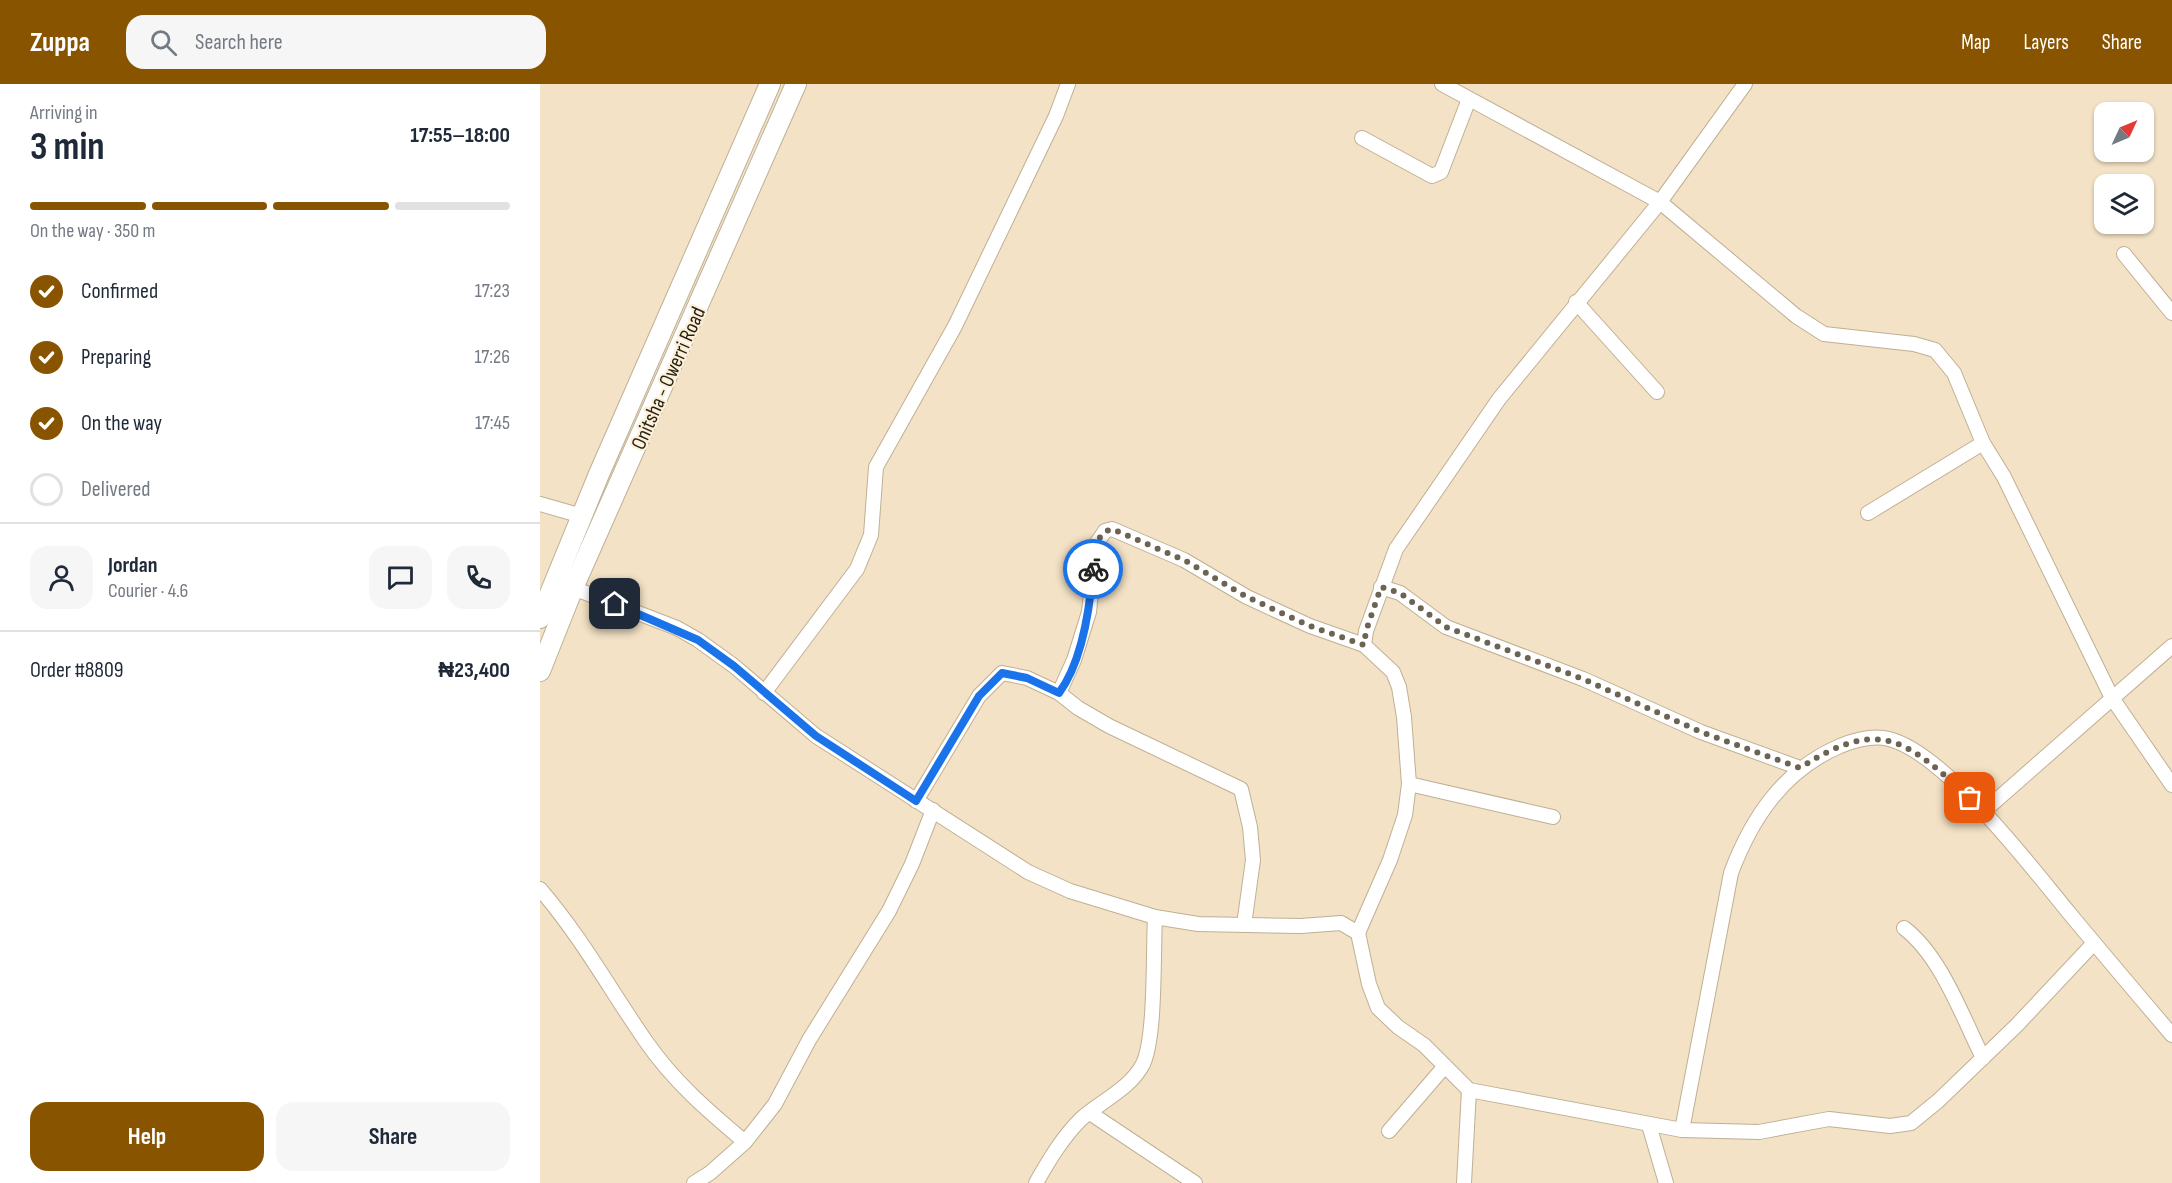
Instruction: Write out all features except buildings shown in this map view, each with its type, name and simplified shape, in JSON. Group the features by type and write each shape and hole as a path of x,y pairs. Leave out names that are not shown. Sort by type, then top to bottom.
{"highway":[{"name":"Onitsha - Owerri Road","path":"540,618 770,84"},
{"name":"Onitsha - Owerri Road","path":"540,671 573,588 796,84"}],"street":[{"path":"764,693 857,569 871,535 876,467 955,326 1056,116 1068,84"},
{"path":"1442,84 1660,202 1796,316 1824,334 1914,345 1935,350 1954,373 1983,442 2004,477 2112,698 2172,785"},
{"path":"1364,645 1366,631 1396,549 1499,399 1575,302 1660,202 1745,84"},
{"path":"1362,138 1432,176 1442,172 1469,99"},
{"path":"2124,254 2172,313"},
{"path":"1575,302 1657,392"},
{"path":"1868,513 1983,442"},
{"path":"540,504 582,516"},
{"path":"1059,693 1074,660 1089,612 1096,544 1106,531 1112,529 1184,560 1247,597 1310,626 1364,645 1393,672 1399,687 1404,717 1409,784 1406,815 1359,933 1369,984 1378,1008 1424,1045 1469,1090 1682,1130 1759,1131 1829,1119 1890,1126 1911,1123 1983,1058 2094,943"},
{"path":"1381,587 1400,593 1446,627 1583,679 1701,732 1800,768"},
{"path":"573,588 677,628 698,640 734,666 816,736 1028,872 1070,891 1155,917 1198,924 1341,923 1359,933"},
{"path":"1984,812 2172,646"},
{"path":"916,801 979,696 1002,673 1027,678 1059,693 1078,708 1109,726 1241,789 1250,826 1253,860 1244,925"},
{"path":"1682,1130 1731,873 1739,850 1779,789 1800,768 1845,744 1866,738 1889,739 1933,766 1984,812 2170,1029"},
{"path":"1409,784 1553,817"},
{"path":"694,1183 710,1173 745,1142 775,1104 809,1040 889,911 912,864 933,810"},
{"path":"540,889 572,926 646,1042 693,1099 745,1142"},
{"path":"1036,1183 1058,1146 1090,1113 1130,1082 1143,1064 1149,1039 1155,917"},
{"path":"1904,928 1919,939 1932,957 1983,1058"},
{"path":"1389,1131 1445,1066"},
{"path":"1464,1183 1469,1090"},
{"path":"1090,1113 1195,1183"},
{"path":"1650,1125 1666,1183"}],"way so far":[{"path":"1093,569 1096,544 1106,531 1112,529 1184,560 1247,597 1310,626 1364,645 1366,631 1381,587 1400,593 1446,627 1583,679 1701,732 1800,768 1820,755 1845,744 1866,738 1889,739 1917,754 1970,798"}],"route":[{"path":"615,604 677,628 698,640 734,666 816,736 916,801 953,743 979,696 1002,673 1027,678 1059,693 1074,660 1089,612 1093,569"}]}
